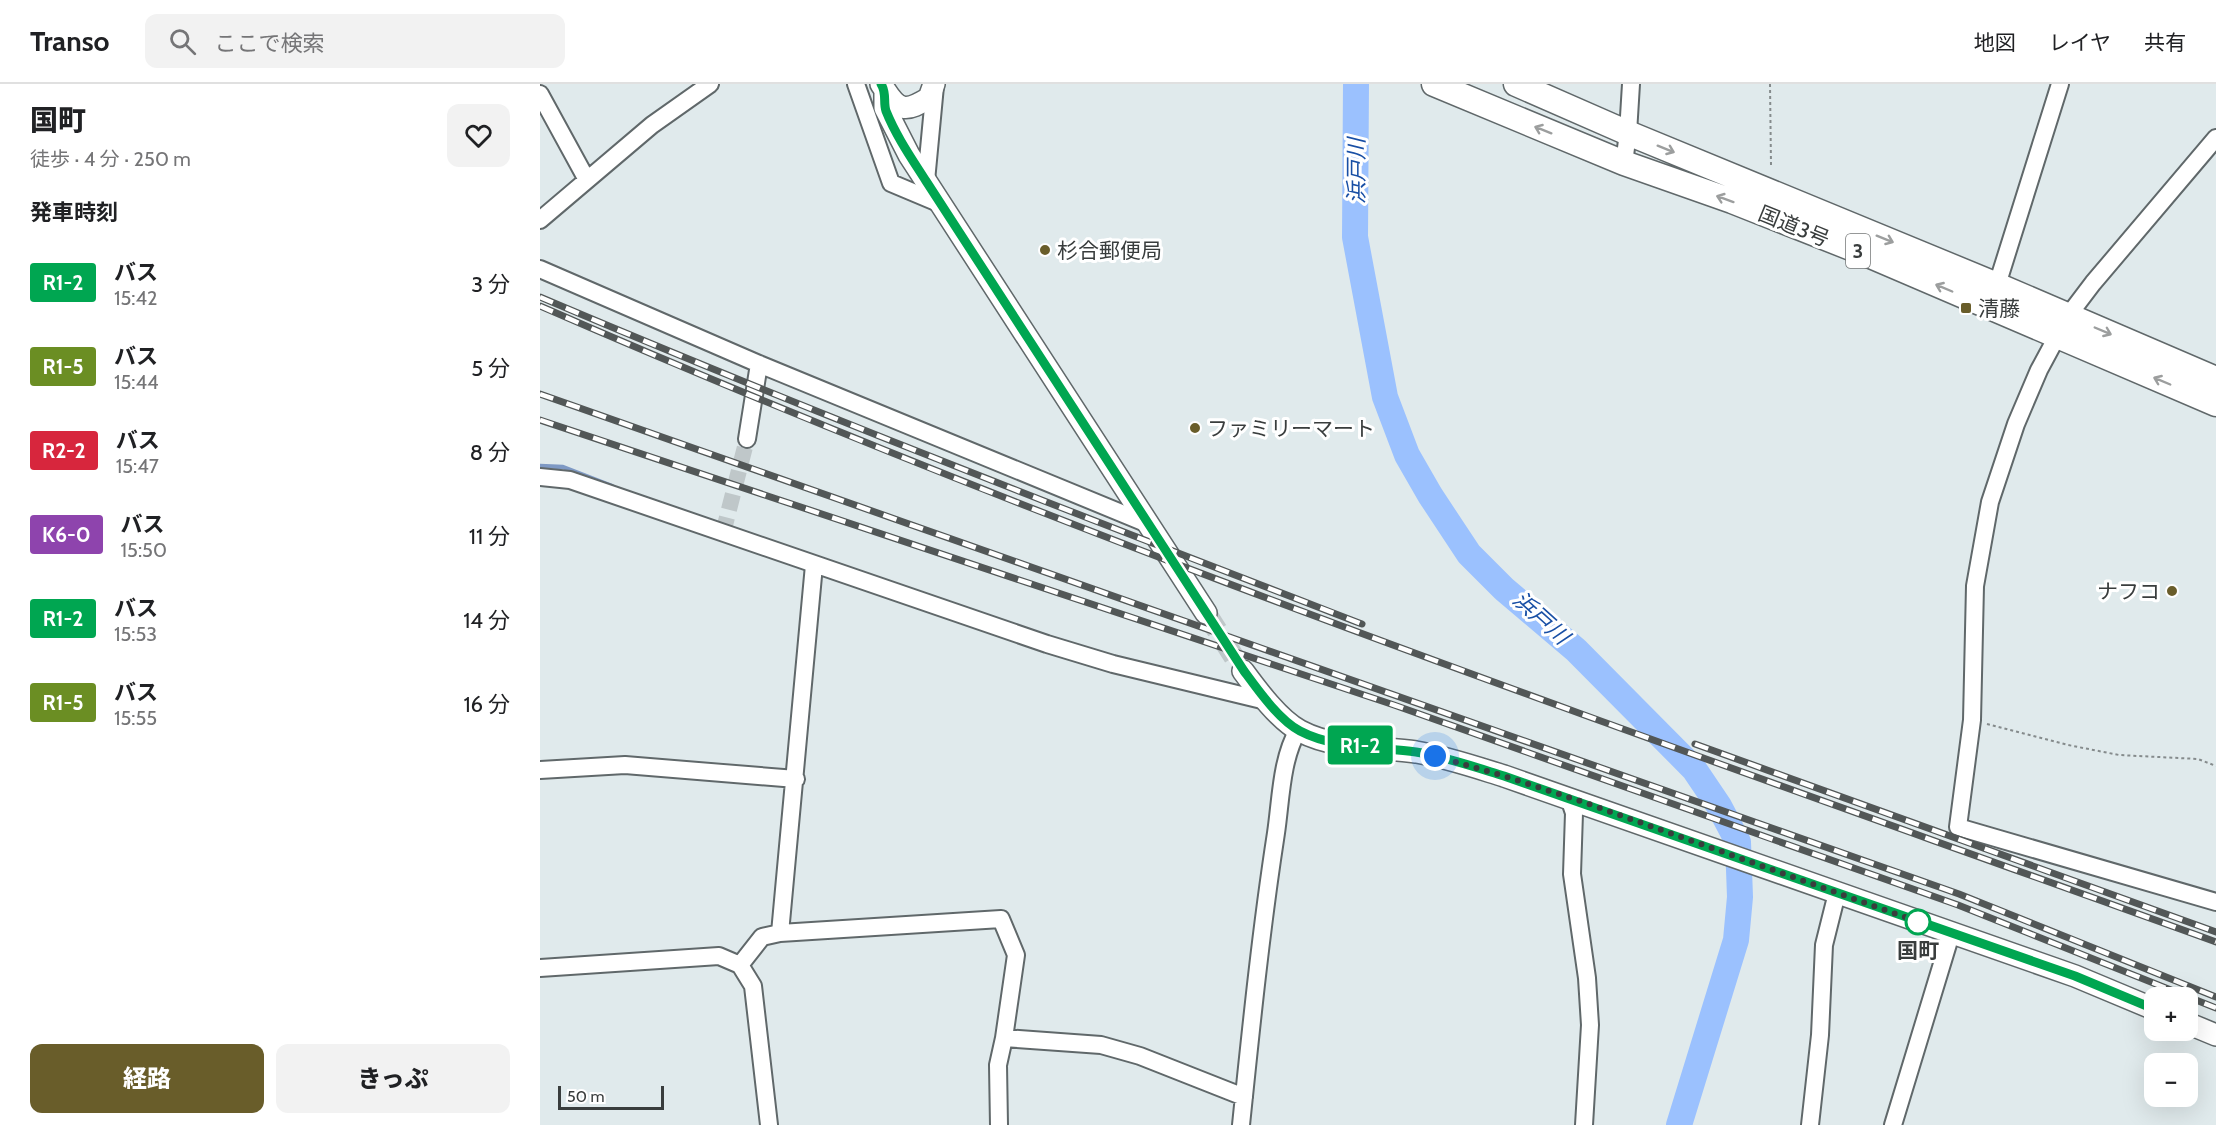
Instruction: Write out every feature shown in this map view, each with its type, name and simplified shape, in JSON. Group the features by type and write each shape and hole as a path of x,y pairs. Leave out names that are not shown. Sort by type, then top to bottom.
{"highway":[{"name":"国道3号","path":"1434,84 1624,163 1732,201 1866,254 2062,326 2216,379"},
{"name":"国道3号","path":"1516,84 1997,285 2062,326 2216,404"}],"main road":[{"path":"883,87 894,104 900,108 913,108 929,98 934,84"},
{"path":"883,87 885,108 909,155 1206,613"},
{"path":"1244,671 1266,701 1298,730 1324,741 1418,753 1452,760 1576,800 2075,976 2144,1005"},
{"path":"2198,1028 2216,1035"}],"street":[{"path":"540,220 652,125 710,84"},
{"path":"856,84 891,183 941,204"},
{"path":"926,181 934,84"},
{"path":"1624,163 1629,133 1631,84"},
{"path":"1997,285 2060,84"},
{"path":"540,94 587,180"},
{"path":"2216,138 2093,283 2062,326 2039,370 2016,424 1990,502 1975,586 1972,720 1958,827 2216,902"},
{"path":"540,269 759,364 1148,524"},
{"path":"747,439 759,364"},
{"path":"540,477 570,480 1069,651 1266,701"},
{"path":"780,933 814,565"},
{"path":"1241,1125 1266,902 1282,789 1288,752 1298,730"},
{"path":"540,770 625,765 796,779"},
{"path":"1576,800 1572,874 1587,978 1590,1026 1584,1125"},
{"path":"1810,1125 1820,1035 1824,945 1830,891"},
{"path":"740,965 762,937 780,933 1001,919 1016,955 998,1065 999,1125"},
{"path":"1893,1125 1948,944 1949,933"},
{"path":"540,968 719,956 740,965 753,986 769,1125"},
{"path":"1004,1038 1101,1045 1140,1056 1244,1097"}],"path":[{"path":"1770,84 1771,165"},
{"path":"1972,720 2119,755 2198,759 2216,766"}],"waterway":[{"name":"浜戸川","path":"1356,84 1355,237 1385,397 1407,455 1469,554 1504,589 1576,650 1694,769 1719,806 1738,842 1740,897 1736,940 1679,1125"},
{"path":"540,466 563,467 612,486"}],"tunnel":[{"path":"723,533 747,439"},
{"path":"1206,613 1243,671"}],"railway":[{"path":"540,297 847,423 1362,624"},
{"path":"540,306 746,394 1163,559 1583,715 2216,942"},
{"path":"540,394 1959,894 2216,997"},
{"path":"540,420 1394,705 1958,905 2216,1008"},
{"path":"1695,744 2216,932"}],"bus line":[{"name":"R1-2","path":"881,84 885,90 885,108 909,155 1244,671 1266,701 1298,730 1324,741 1418,753 1452,760 1504,776 2075,976 2144,1005"}],"place":[{"name":"杉合郵便局","path":"1045,250"},
{"name":"清藤","path":"1966,308"},
{"name":"ファミリーマート","path":"1195,428"},
{"name":"ナフコ","path":"2172,591"},
{"name":"国町","path":"1918,922"}],"route":[{"path":"1435,756 1583,802 1927,925 1918,922"}]}
